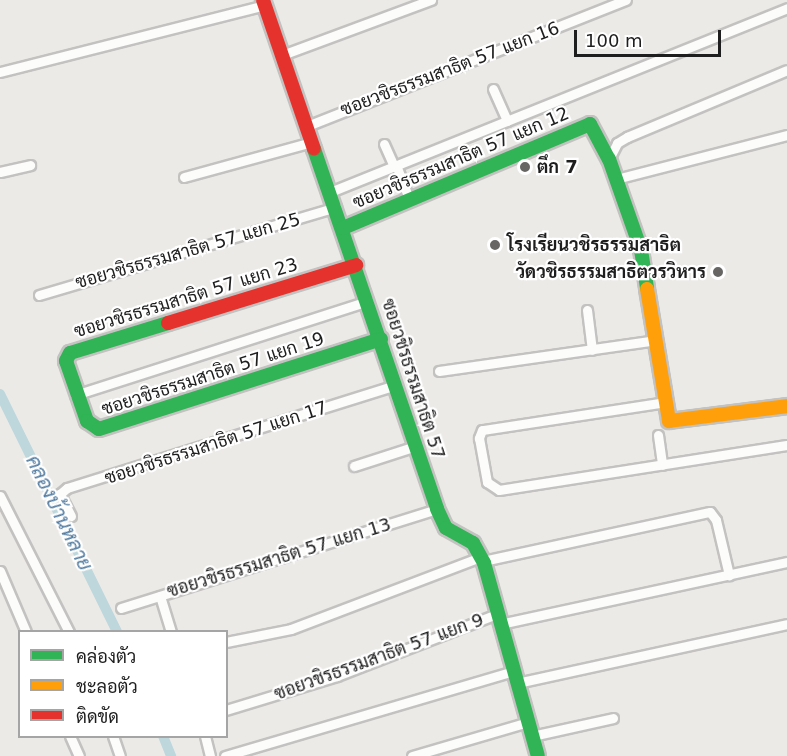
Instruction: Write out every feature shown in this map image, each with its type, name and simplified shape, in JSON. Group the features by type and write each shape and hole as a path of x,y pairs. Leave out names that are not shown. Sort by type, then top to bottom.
{"street":[{"path":"282,55 431,0"},
{"name":"ซอยวชิรธรรมสาธิต 57 แยก 16","path":"307,126 626,0"},
{"path":"0,72 263,3"},
{"name":"ซอยวชิรธรรมสาธิต 57","path":"263,3 356,265 436,509 446,528 473,543 482,559"},
{"path":"330,192 787,8"},
{"path":"609,159 617,143 627,137 787,70"},
{"path":"493,89 507,121"},
{"name":"ซอยวชิรธรรมสาธิต 57 แยก 12","path":"343,228 584,124 595,128 609,159 641,250 666,402"},
{"path":"616,179 787,135"},
{"path":"184,177 312,142"},
{"path":"384,144 407,194"},
{"path":"0,172 30,165"},
{"name":"ซอยวชิรธรรมสาธิต 57 แยก 25","path":"39,295 336,207"},
{"name":"ซอยวชิรธรรมสาธิต 57 แยก 23","path":"75,395 66,361 70,352 356,265"},
{"path":"75,395 368,301"},
{"path":"587,310 592,350"},
{"name":"ซอยวชิรธรรมสาธิต 57 แยก 19","path":"75,395 87,421 99,429 381,339"},
{"path":"439,371 657,340"},
{"name":"ซอยวชิรธรรมสาธิต 57 แยก 17","path":"71,516 60,494 67,489 396,386"},
{"path":"787,406 673,423 666,402 488,428 479,434 487,482 499,490 787,445"},
{"path":"658,435 662,465"},
{"path":"354,466 416,446"},
{"path":"0,496 68,630"},
{"name":"ซอยวชิรธรรมสาธิต 57 แยก 13","path":"121,608 436,509"},
{"path":"228,642 291,629 482,559 710,512 716,520 729,575"},
{"path":"482,559 538,756"},
{"name":"ซอยวชิรธรรมสาธิต 57 แยก 9","path":"228,709 337,676 499,619 640,594 787,562"},
{"path":"0,571 25,630"},
{"path":"160,596 170,630"},
{"path":"225,756 515,677 652,653 787,624"},
{"path":"532,736 613,718"},
{"path":"412,756 528,722"},
{"path":"71,738 79,756"},
{"path":"114,738 120,756"},
{"path":"206,738 210,756"}],"waterway":[{"name":"คลองบ้านหลาย","path":"0,394 116,630"},
{"name":"คลองบ้านหลาย","path":"164,738 171,756"}],"traffic: fast":[{"path":"343,228 590,124 609,159 641,250 647,289"},
{"path":"314,149 437,509 446,528 473,543 484,563 538,756"},
{"path":"168,323 70,353 66,361 87,421 99,429 381,339"}],"traffic: slow":[{"path":"647,289 669,421 787,406"}],"traffic: jam":[{"path":"263,0 314,149"},
{"path":"168,323 356,265"}],"place":[{"name":"ตึก 7","path":"525,167"},
{"name":"โรงเรียนวชิรธรรมสาธิต","path":"495,245"},
{"name":"วัดวชิรธรรมสาธิตวรวิหาร","path":"718,272"}]}
